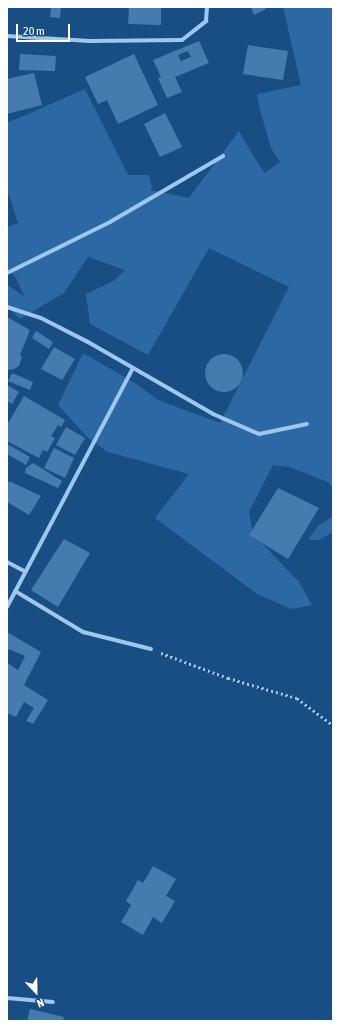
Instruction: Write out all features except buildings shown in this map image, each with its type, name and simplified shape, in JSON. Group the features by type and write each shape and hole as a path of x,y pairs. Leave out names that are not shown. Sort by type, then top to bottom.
{"street":[{"path":"7,36 90,41 182,40 206,21 207,7"},
{"path":"7,273 110,222 223,156"},
{"path":"7,307 41,318 88,342 213,414 259,434 307,424"},
{"path":"7,607 134,368"},
{"path":"7,562 26,572"},
{"path":"15,591 83,632 151,649"},
{"path":"7,998 53,1002"}],"path":[{"path":"151,649 228,678 297,698 333,725"}],"shaded area":[{"path":"283,7 333,7 333,489 328,482 289,467 273,465 249,512 253,534 299,582 312,605 291,609 257,594 155,518 189,474 108,452 89,439 58,405 83,353 135,383 158,400 220,423 289,287 209,248 148,355 90,324 86,294 115,280 125,270 88,257 64,293 20,319 7,307 7,285 24,296 16,278 7,268 7,227 18,223 7,189 7,123 85,89 128,175 149,175 152,188 150,190 189,198 239,131 265,173 280,162 271,148 257,94 301,85"},
{"path":"333,516 333,532 319,540 308,540 319,525"}]}
